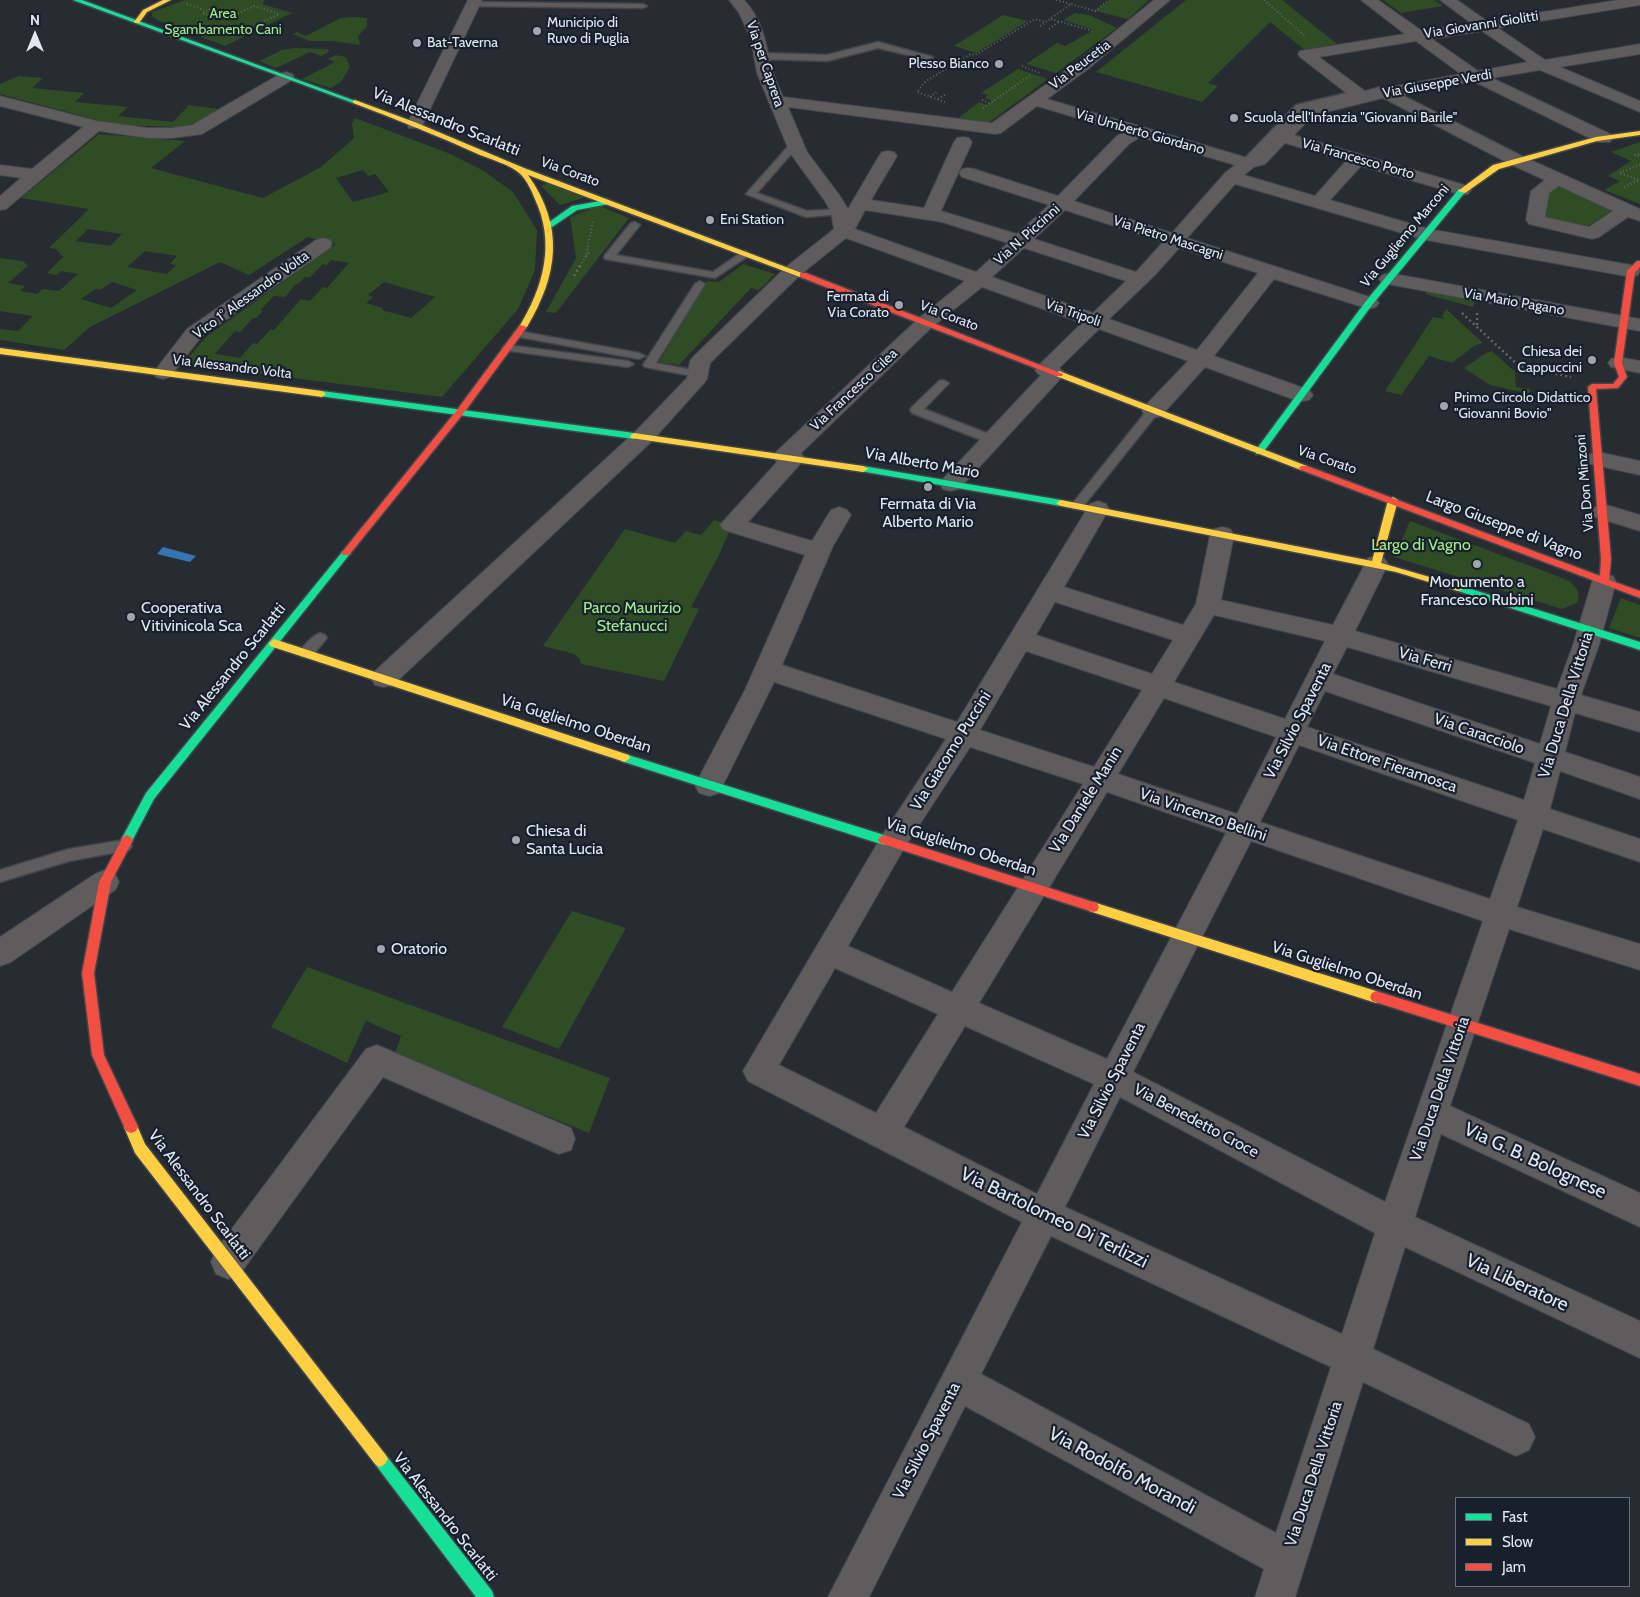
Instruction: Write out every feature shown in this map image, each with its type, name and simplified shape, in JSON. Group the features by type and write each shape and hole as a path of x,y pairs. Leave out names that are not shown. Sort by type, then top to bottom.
{"main road":[{"name":"Via Alessandro Scarlatti","path":"76,0 415,124 521,170 531,182 550,225 550,269 541,298 518,334 460,412 150,796 105,882 88,973 98,1055 140,1148 486,1597"},
{"path":"137,22 145,11 168,0"},
{"name":"Via Gugliemo Marconi","path":"1259,452 1369,303 1462,190 1496,167 1604,138 1640,133"},
{"name":"Via Corato","path":"521,170 793,271 1259,452 1366,490"},
{"path":"550,225 573,207 607,202"},
{"path":"1592,387 1614,386 1623,377 1618,363 1632,323 1635,277"},
{"name":"Via Alessandro Volta","path":"0,351 460,412"},
{"name":"Via Don Minzoni","path":"1592,387 1606,559 1604,582"},
{"name":"Via Alberto Mario","path":"460,412 788,458 951,484 1087,507 1376,564"},
{"name":"Largo Giuseppe di Vagno","path":"1366,490 1640,595"},
{"path":"1392,500 1376,564 1640,646"},
{"name":"Via Guglielmo Oberdan","path":"274,643 709,785 893,842 1461,1025 1640,1080"}],"street":[{"name":"Via per Caprera","path":"736,0 746,11 759,39 765,74 798,153 834,200 842,222"},
{"name":"Via Peucetia","path":"776,101 994,129 1082,66 1163,0"},
{"path":"1368,0 1416,36 1475,76 1604,138"},
{"path":"1446,0 1544,66 1640,107"},
{"name":"Via Giovanni Giolitti","path":"1322,51 1640,1"},
{"path":"415,124 474,2"},
{"name":"Via Giuseppe Verdi","path":"951,484 993,440 1050,371 1096,321 1139,279 1242,169 1259,160 1308,111 1360,95 1386,93 1475,76 1640,49"},
{"path":"1360,95 1306,54 1322,51 1372,91 1386,93 1518,161 1634,213"},
{"path":"0,101 95,126 181,133 196,130 286,77"},
{"name":"Via Umberto Giordano","path":"1027,105 1242,169"},
{"path":"0,205 95,126"},
{"name":"Via N. Piccinni","path":"925,323 978,280 1062,203 1130,135"},
{"name":"Via Francesco Porto","path":"1282,137 1462,190"},
{"path":"930,214 963,142"},
{"path":"384,678 643,437 697,379 700,361 859,204 888,156"},
{"path":"1319,202 1357,159"},
{"path":"1242,169 1319,202 1426,234 1635,277"},
{"path":"0,170 35,175"},
{"name":"Via Pietro Mascagni","path":"968,173 1369,303"},
{"path":"1558,179 1540,191 1535,220 1592,233 1634,213"},
{"path":"859,204 946,217 1139,279"},
{"name":"Via Tripoli","path":"842,222 978,280 1302,395"},
{"name":"Vico 1° Alessandro Volta","path":"163,373 194,333 323,244"},
{"path":"1154,411 1201,359 1270,271"},
{"name":"Via Mario Pagano","path":"1388,279 1632,323"},
{"name":"Via Francesco Cilea","path":"819,551 732,525 788,458 925,323"},
{"path":"1618,363 1640,367"},
{"path":"1598,459 1640,468"},
{"name":"Via Giacomo Puccini","path":"759,1071 893,842 964,734 1049,591 1087,507"},
{"path":"1603,512 1640,522"},
{"path":"709,785 767,670 819,551 839,516"},
{"name":"Via Daniele Manin","path":"882,1133 1208,604 1222,535"},
{"name":"Via Silvio Spaventa","path":"858,1592 958,1382 1186,936 1244,829 1376,564"},
{"name":"Via Duca Della Vittoria","path":"1275,1597 1431,1113 1534,815 1566,700 1586,645 1604,582"},
{"path":"1049,591 1189,636"},
{"name":"Via Ferri","path":"1208,604 1341,636 1640,722"},
{"name":"Via Ettore Fieramosca","path":"1020,639 1640,851"},
{"name":"Via Vincenzo Bellini","path":"767,670 1100,779 1500,914 1640,957"},
{"name":"Via Caracciolo","path":"1318,679 1640,788"},
{"path":"0,953 105,882"},
{"name":"Via Benedetto Croce","path":"829,951 1114,1078 1395,1225"},
{"path":"228,1262 377,1059 559,1139"},
{"name":"Via Bartolomeo Di Terlizzi","path":"759,1071 1044,1215 1352,1358 1516,1438"},
{"name":"Via G. B. Bolognese","path":"1431,1113 1640,1210"},
{"name":"Via Liberatore","path":"1395,1225 1640,1340"},
{"name":"Via Rodolfo Morandi","path":"958,1382 1287,1560"}],"lane":[{"path":"474,2 643,6"},
{"path":"762,56 827,58 878,45 929,57"},
{"name":"Via Giuseppe Verdi","path":"1242,169 1299,107 1360,95"},
{"path":"795,144 751,194 806,214 842,222"},
{"path":"635,225 609,257 715,275 746,254"},
{"path":"698,374 649,365 700,284"},
{"path":"518,334 639,356"},
{"path":"508,348 628,364"},
{"path":"943,383 916,410 993,440"},
{"path":"1087,507 1154,411"},
{"path":"306,653 320,638"},
{"path":"0,876 69,855 124,846"}],"path":[{"path":"1056,0 1095,11 1109,0"},
{"path":"1264,0 1322,51"},
{"path":"183,2 204,10 216,9 218,11 215,14"},
{"path":"1040,26 1071,4"},
{"path":"204,10 201,13 203,15 215,14 228,18 254,6 279,14 226,39"},
{"path":"938,91 930,97 917,92 926,81 971,54 975,55 1035,19 1046,22"},
{"path":"1051,19 1096,32 1088,37"},
{"path":"1049,29 1060,21"},
{"path":"982,100 990,103 1044,67"},
{"path":"938,99 946,94"},
{"path":"1640,153 1635,155 1640,157"},
{"path":"1621,188 1639,180 1620,173 1640,165"},
{"path":"586,256 593,219"},
{"path":"571,280 592,249"},
{"path":"1457,308 1519,366 1573,378 1592,387"}],"green space":[{"name":"Area Sgambamento Cani","path":"185,0 265,0 262,4 292,13 225,46 159,21 152,16 152,12"},
{"path":"1109,0 1149,0 1128,19 1095,11"},
{"path":"1186,0 1282,0 1337,44 1305,50 1270,22 1208,83 1218,86 1202,102 1096,72"},
{"path":"1383,0 1434,0 1443,6 1401,13"},
{"path":"1075,13 1089,15 1117,28 1056,73 1026,64 1057,43 1065,46 1094,30 1063,20"},
{"path":"1003,15 1028,21 976,53 954,46"},
{"path":"341,18 367,18 367,26 358,36 360,45 332,41 309,41 293,34 297,32 306,36"},
{"path":"295,48 328,49 329,52 321,56 310,52 276,68 259,61 282,50"},
{"path":"335,55 346,57 350,67 341,82 331,88 302,79 335,62 328,59"},
{"path":"1018,69 1048,79 987,124 956,120 979,102 987,105 992,101 985,98 988,95 981,93"},
{"path":"19,76 43,78 32,88 84,93 75,102 128,107 118,116 173,122 189,105 218,109 200,122 175,127 117,125 0,94 0,84"},
{"path":"355,118 448,153 484,171 513,192 537,230 535,270 518,309 442,397 183,364 206,337 336,244 308,237 249,275 220,262 90,327 64,350 0,340 0,329 18,331 33,316 0,311 0,258 23,261 28,266 8,283 25,286 20,291 37,294 43,289 59,291 78,274 61,271 56,275 47,273 63,257 56,249 49,248 89,209 21,198 99,134 185,141 151,168 263,198 321,167 354,138 352,124","holes":["363,170 368,176 375,174 389,192 353,202 336,178","88,229 122,234 110,246 76,241","145,251 177,256 170,264 176,265 167,274 127,267","331,260 349,263 327,288 323,287 310,301 301,299 274,330 270,330 257,344 253,343 240,358 215,354 235,331 240,332 253,318 256,318 263,311 260,310 274,296 285,297 296,284 305,277 310,277 323,264 327,265","112,282 137,290 111,308 81,299 95,289 100,290","384,282 435,297 411,318 382,310 383,308 366,303 373,297 368,295"]},
{"path":"1640,142 1640,204 1604,190 1620,181 1608,176 1631,161 1611,152"},
{"path":"549,183 586,197 560,205 541,186"},
{"path":"1566,186 1616,208 1588,226 1546,220 1546,191"},
{"path":"599,206 629,218 556,313 546,312 576,258 570,217"},
{"path":"743,264 775,274 759,290 751,288 679,365 659,362 707,281 719,282"},
{"path":"1428,291 1475,300 1473,307 1425,294"},
{"path":"1446,309 1483,343 1474,346 1452,363 1429,356 1401,395 1385,391 1433,317 1445,319 1442,316"},
{"path":"1492,351 1515,372 1516,387 1530,389 1530,394 1490,385 1464,368"},
{"name":"Parco Maurizio Stefanucci","path":"714,520 732,525 718,557 691,607 699,609 664,681 581,664 580,659 574,654 543,646 625,529 675,543 686,531 701,535"},
{"name":"Largo di Vagno","path":"1410,521 1568,580 1578,592 1577,603 1562,609 1394,557"},
{"path":"1621,598 1640,605 1640,638 1609,628"},
{"path":"572,911 626,928 559,1049 502,1027"},
{"path":"307,967 610,1078 589,1133 395,1054 401,1036 366,1021 347,1063 271,1027"}],"water":[{"path":"163,547 196,556 190,562 157,554"}],"traffic: fast":[{"path":"76,0 355,102"},
{"path":"1259,452 1369,303 1462,191"},
{"path":"549,225 575,208 606,202"},
{"path":"322,394 634,436"},
{"path":"863,469 1061,503"},
{"path":"127,840 150,796 346,553"},
{"path":"1458,588 1640,646"},
{"path":"625,758 884,840"},
{"path":"380,1459 486,1597"}],"traffic: slow":[{"path":"137,22 145,11 168,0"},
{"path":"355,102 415,124 521,170 534,188 543,208 550,248 543,288 535,308 523,327"},
{"path":"1462,191 1496,167 1596,139 1640,133"},
{"path":"521,170 803,275"},
{"path":"0,351 322,394"},
{"path":"1059,374 1304,468"},
{"path":"634,436 863,469"},
{"path":"1376,564 1393,500"},
{"path":"1061,503 1397,569 1458,588"},
{"path":"274,643 625,758"},
{"path":"1093,907 1376,997"},
{"path":"131,1127 140,1148 380,1459"}],"traffic: jam":[{"path":"1604,582 1606,559 1592,387 1615,386 1623,377 1618,363 1631,271 1640,263"},
{"path":"803,275 1059,374"},
{"path":"346,553 460,412 523,327"},
{"path":"1304,468 1640,595"},
{"path":"127,840 105,882 88,973 98,1055 131,1127"},
{"path":"884,840 1093,907"},
{"path":"1376,997 1640,1080"}],"place":[{"name":"Municipio di Ruvo di Puglia","path":"537,31"},
{"name":"Bat-Taverna","path":"417,43"},
{"name":"Plesso Bianco","path":"999,64"},
{"name":"Scuola dell'Infanzia \"Giovanni Barile\"","path":"1234,118"},
{"name":"Eni Station","path":"710,220"},
{"name":"Fermata di Via Corato","path":"899,305"},
{"name":"Chiesa dei Cappuccini","path":"1592,360"},
{"name":"Primo Circolo Didattico \"Giovanni Bovio\"","path":"1444,406"},
{"name":"Fermata di Via Alberto Mario","path":"928,487"},
{"name":"Monumento a Francesco Rubini","path":"1477,564"},
{"name":"Cooperativa Vitivinicola Sca","path":"131,617"},
{"name":"Chiesa di Santa Lucia","path":"516,840"},
{"name":"Oratorio","path":"381,949"}]}
